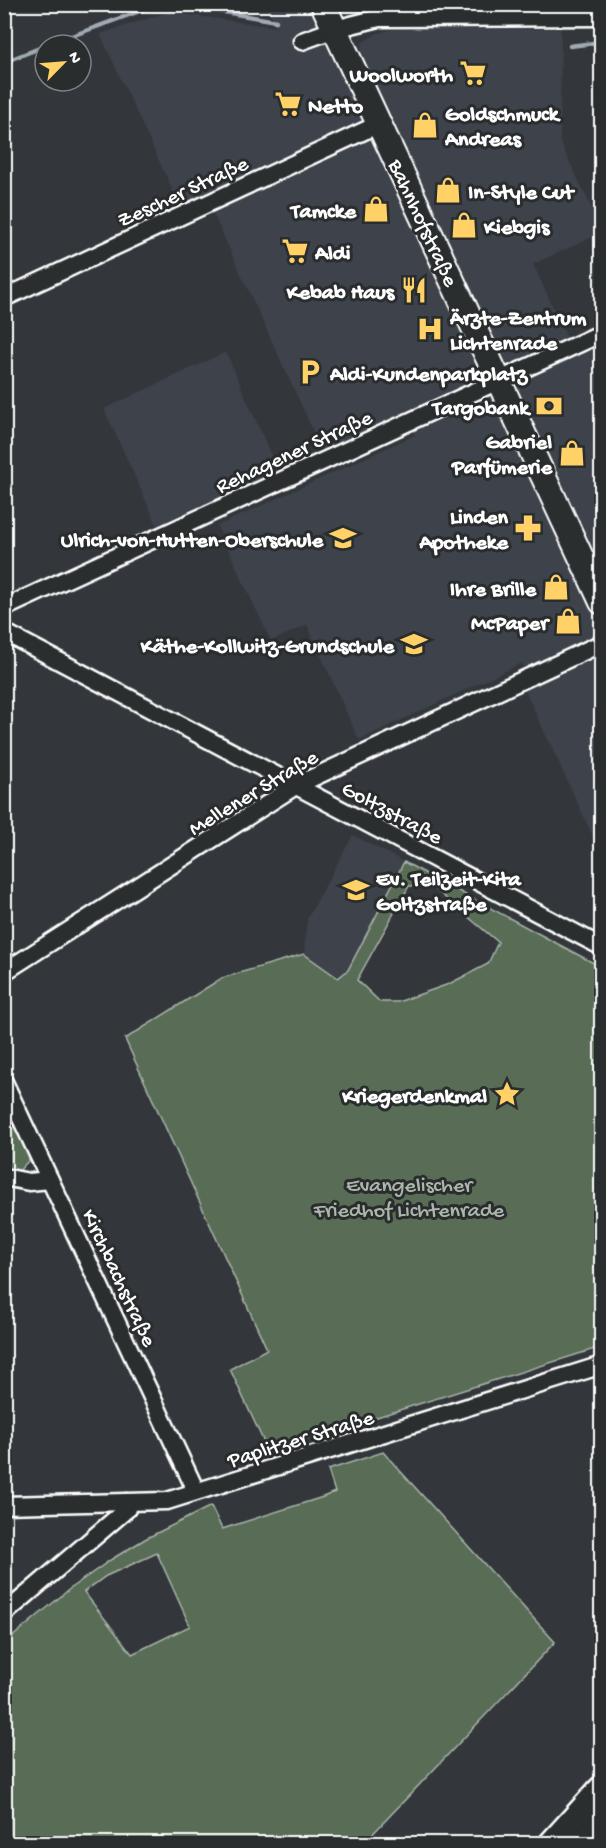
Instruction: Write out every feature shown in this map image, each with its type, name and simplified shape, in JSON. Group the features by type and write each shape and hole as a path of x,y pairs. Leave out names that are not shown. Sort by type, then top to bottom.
{"main road":[{"path":"553,1844 602,1790"},
{"path":"584,1844 602,1824"}],"street":[{"name":"Bahnhofstraße","path":"323,4 602,602"},
{"path":"302,41 335,29 379,18 602,17"},
{"name":"Zescher Straße","path":"4,298 379,124"},
{"name":"Rehagener Straße","path":"4,608 602,333"},
{"name":"Goltzstraße","path":"4,632 602,947"},
{"name":"Mellener Straße","path":"4,972 297,785 602,643"},
{"name":"Kirchbachstraße","path":"4,1082 196,1491"},
{"path":"4,1177 28,1182 50,1180"},
{"name":"Paplitzer Straße","path":"4,1505 167,1501 602,1365"},
{"path":"4,1614 127,1509 127,1502"}],"shaded area":[{"path":"266,5 312,5 362,113 361,123 357,127 181,208 100,34 168,12 276,27"},
{"path":"432,28 561,29 560,142 602,229 601,233 533,264 568,340 513,365 503,361 360,52 363,42 378,33"},
{"path":"368,138 375,142 484,377 322,450 211,209"},
{"path":"598,341 602,348 601,573 516,389 519,379"},
{"path":"226,352 278,471 157,525 104,409"},
{"path":"492,393 601,627 601,634 525,669 522,663 359,740 307,625 271,641 217,526 415,435 413,429"},
{"path":"601,652 601,848 597,845 524,688"},
{"name":"Ev. Teilzeit-Kita Goltzstraße","path":"353,835 404,862 348,970 337,978 304,954 307,919"}],"green space":[{"name":"Evangelischer Friedhof Lichtenrade","path":"404,862 601,967 601,1347 268,1451 230,1369 267,1349 125,1039 222,978 304,954 338,978 348,970","holes":["430,885 498,942 488,964 449,984 398,1002 380,1002 357,980 409,886"]},
{"path":"4,1102 30,1156 18,1172 5,1168"},
{"path":"383,1452 555,1642 364,1843 10,1843 4,1838 5,1643 72,1587 145,1539 211,1506 222,1529 323,1497 335,1492 328,1470","holes":["157,1553 190,1626 132,1654 84,1592 106,1576"]}],"waterway":[{"path":"80,33 159,4"},
{"path":"179,4 276,21"},
{"path":"570,46 602,42"},
{"path":"4,62 33,51"}],"place":[{"name":"Woolworth","path":"473,73"},
{"name":"Netto","path":"288,104"},
{"name":"Goldschmuck Andreas","path":"425,125"},
{"name":"In-Style Cut","path":"448,190"},
{"name":"Tamcke","path":"376,209"},
{"name":"Kiebgis","path":"464,225"},
{"name":"Aldi","path":"295,251"},
{"name":"Kebab Haus","path":"414,290"},
{"name":"Ärzte-Zentrum Lichtenrade","path":"430,329"},
{"name":"Aldi-Kundenparkplatz","path":"310,372"},
{"name":"Targobank","path":"549,406"},
{"name":"Gabriel Parfümerie","path":"572,453"},
{"name":"Linden Apotheke","path":"528,528"},
{"name":"Ulrich-von-Hutten-Oberschule","path":"343,538"},
{"name":"Ihre Brille","path":"556,587"},
{"name":"McPaper","path":"568,621"},
{"name":"Käthe-Kollwitz-Grundschule","path":"414,644"},
{"name":"Ev. Teilzeit-Kita Goltzstraße","path":"356,890"},
{"name":"Kriegerdenkmal","path":"507,1094"}]}
